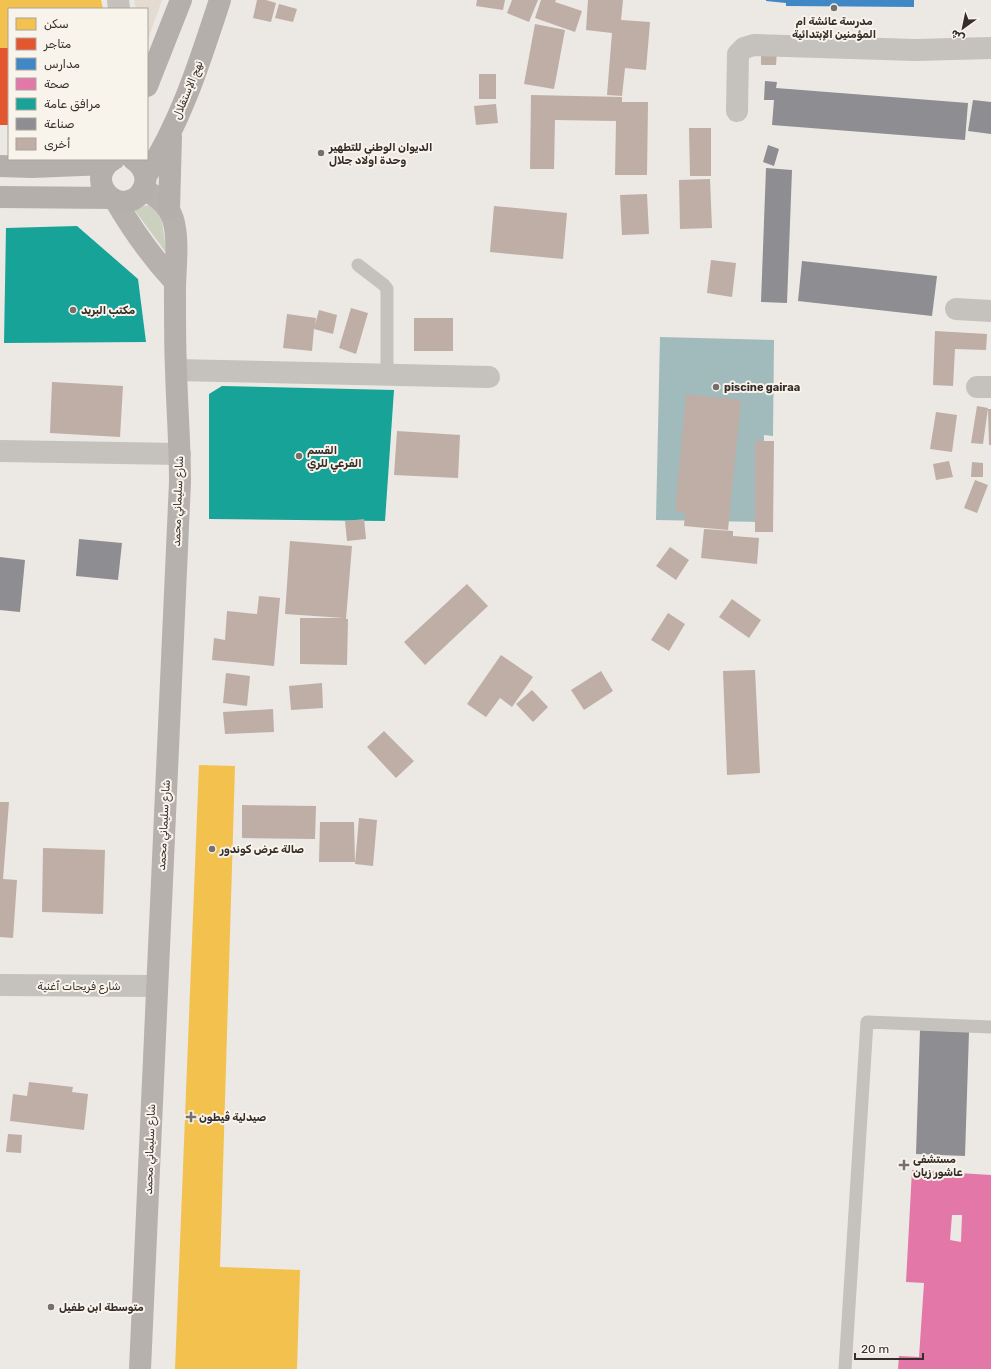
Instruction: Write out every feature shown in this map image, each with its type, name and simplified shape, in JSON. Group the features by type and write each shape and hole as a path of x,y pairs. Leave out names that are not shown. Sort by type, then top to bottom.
{"main road":[{"path":"148,84 181,0"},
{"name":"نهج الإستقلال","path":"141,175 171,133 186,100 220,0"},
{"path":"169,209 171,133"},
{"path":"32,167 55,160"},
{"path":"111,162 103,171 101,178 105,193 113,199"},
{"path":"0,166 32,167 111,162"},
{"path":"0,197 113,199 123,202 132,201 139,196 141,175"}],"street":[{"path":"737,110 738,54 744,48 754,45 915,50 991,48"},
{"path":"141,175 169,209"},
{"path":"113,199 141,242 174,281"},
{"name":"شارع سليماني محمد","path":"140,1369 180,454 176,370 174,281 175,236 173,220 169,209"},
{"path":"956,309 991,311"},
{"path":"176,370 489,377"},
{"path":"0,451 180,454"},
{"name":"شارع فريحات ٱغنية","path":"0,985 157,986"}],"lane":[{"path":"358,265 387,289 387,374"},
{"path":"845,1369 867,1022 991,1027"}],"green space":[{"path":"159,203 167,254 133,208"}],"shaded area":[{"path":"134,0 162,0 148,39 148,8 136,8"}],"water":[{"name":"piscine gairaa","path":"660,337 774,340 773,436 764,435 764,522 656,520"}],"building: سكن":[{"path":"0,0 101,0 103,8 8,8 8,48 0,48"},
{"path":"199,765 235,766 220,1267 300,1270 297,1369 175,1369"}],"building: متاجر":[{"path":"0,48 8,48 8,125 0,125"}],"building: مدارس":[{"path":"766,0 914,0 914,7 786,6 786,3"}],"building: صحة":[{"name":"مستشفى عاشور زيان","path":"912,1170 991,1175 991,1369 898,1369 899,1356 919,1357 924,1283 906,1282","holes":["952,1215 962,1215 961,1242 950,1240"]}],"building: مرافق عامة":[{"name":"مكتب البريد","path":"77,226 138,279 146,342 4,343 6,228"},
{"name":"القسم الفرعي للري","path":"222,386 394,390 385,521 209,519 209,394"}],"building: صناعة":[{"path":"765,81 777,82 776,88 968,103 965,140 772,125 774,100 764,100"},
{"path":"973,100 991,102 991,134 968,131"},
{"path":"768,145 779,149 774,166 763,162"},
{"path":"766,168 792,170 787,303 761,302"},
{"path":"802,261 937,276 932,316 798,301"},
{"path":"79,539 122,543 118,580 76,576"},
{"path":"0,557 25,560 20,612 0,610"},
{"path":"920,1030 969,1032 965,1156 916,1154"}],"building: أخرى":[{"path":"257,0 266,0 276,3 271,22 253,18"},
{"path":"477,0 505,0 503,10 476,6"},
{"path":"512,0 538,0 529,22 507,13"},
{"path":"541,0 556,0 555,2 582,11 575,32 535,18"},
{"path":"588,0 623,0 621,20 650,22 646,70 625,68 622,96 607,95 612,33 586,30"},
{"path":"279,4 297,9 293,22 275,18"},
{"path":"535,24 565,30 554,89 524,84"},
{"path":"761,50 777,50 776,65 761,65"},
{"path":"479,74 496,74 496,99 479,99"},
{"path":"531,95 622,97 622,102 648,102 647,175 615,175 616,121 555,120 554,169 530,169"},
{"path":"496,104 498,123 476,125 474,106"},
{"path":"689,128 711,128 711,176 690,176"},
{"path":"710,179 712,228 680,229 679,180"},
{"path":"647,194 649,234 622,235 620,195"},
{"path":"494,206 567,213 563,259 490,252"},
{"path":"711,260 736,263 732,297 707,293"},
{"path":"351,308 368,313 356,354 339,348"},
{"path":"319,310 337,315 333,334 314,329 312,351 283,348 287,314 316,318 315,325"},
{"path":"414,318 453,318 453,351 414,351"},
{"path":"935,331 987,334 986,350 955,349 953,386 933,385"},
{"path":"52,382 123,386 120,437 50,433"},
{"path":"686,394 741,400 728,530 684,526 685,512 675,511"},
{"path":"977,406 988,408 983,444 971,443"},
{"path":"988,409 991,409 991,445 989,445"},
{"path":"936,412 957,415 952,452 930,449"},
{"path":"397,431 460,435 458,478 394,475"},
{"path":"755,441 774,441 773,532 755,532"},
{"path":"949,461 953,477 936,480 933,464"},
{"path":"972,462 983,463 983,477 971,477"},
{"path":"975,480 988,485 977,513 964,508"},
{"path":"364,519 366,539 347,541 345,521"},
{"path":"704,529 733,531 733,536 759,538 757,564 701,558"},
{"path":"290,541 352,546 346,619 348,619 347,665 300,664 300,618 344,618 285,614"},
{"path":"670,547 689,560 676,580 656,566"},
{"path":"467,584 488,606 425,665 404,642"},
{"path":"259,596 280,598 274,666 212,660 214,638 225,640 227,611 257,614"},
{"path":"732,599 761,620 749,638 719,617"},
{"path":"668,613 685,624 669,651 651,640"},
{"path":"501,655 533,677 512,707 500,698 486,717 467,704"},
{"path":"755,670 760,773 727,775 723,671"},
{"path":"601,671 613,691 584,710 571,690"},
{"path":"226,673 250,676 247,706 223,703"},
{"path":"322,683 323,708 291,710 289,686"},
{"path":"532,690 548,707 533,722 516,704"},
{"path":"273,709 274,732 225,734 223,712"},
{"path":"384,731 414,761 396,778 367,747"},
{"path":"0,802 9,802 3,879 17,880 13,938 0,937"},
{"path":"242,805 316,806 315,839 242,838"},
{"path":"359,818 377,820 373,866 355,864"},
{"path":"320,822 354,822 355,862 319,862"},
{"path":"43,848 105,850 103,914 42,912"},
{"path":"29,1082 73,1087 72,1092 88,1094 84,1130 10,1121 13,1094 27,1096"},
{"path":"8,1134 22,1135 21,1153 6,1152"}],"place":[{"name":"مدرسة عائشة ام المؤمنين الإبتدائية","path":"834,8"},
{"name":"الديوان الوطني للتطهير وحدة اولاد جلال","path":"321,153"},
{"name":"مكتب البريد","path":"73,310"},
{"name":"piscine gairaa","path":"716,387"},
{"name":"القسم الفرعي للري","path":"299,456"},
{"name":"صالة عرض كوندور","path":"212,849"},
{"name":"صيدلية ڨيطون","path":"191,1117"},
{"name":"مستشفى عاشور زيان","path":"904,1165"},
{"name":"متوسطة ابن طفيل","path":"51,1307"}]}
